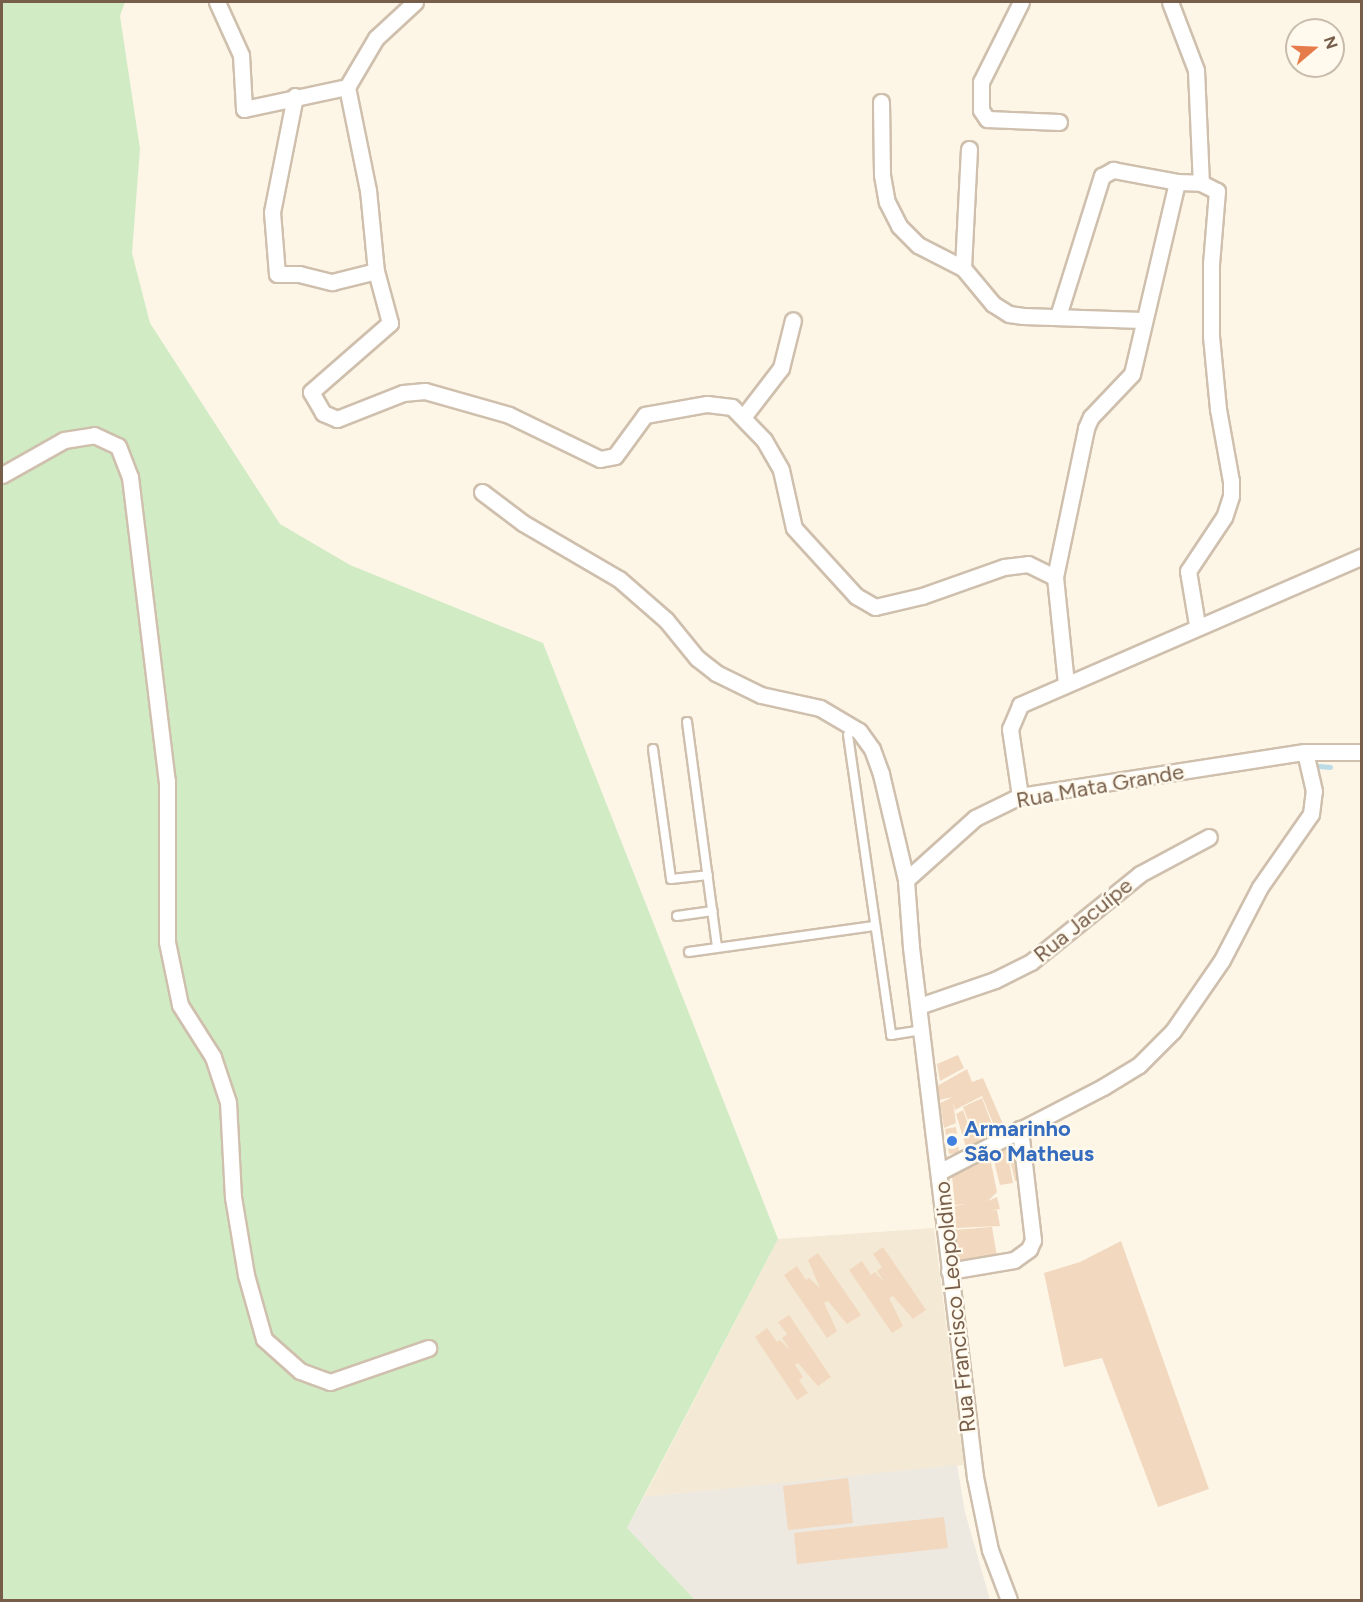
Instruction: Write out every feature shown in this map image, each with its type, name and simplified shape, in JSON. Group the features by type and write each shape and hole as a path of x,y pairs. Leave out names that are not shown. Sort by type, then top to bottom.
{"street":[{"path":"217,2 241,55 244,109 295,96 347,87"},
{"path":"414,2 376,38 347,87 368,190 376,271 390,323 311,392 323,413 337,419 403,393 425,391 509,415 600,459 615,456 645,415 707,404 732,407 744,416 781,470 794,528 856,596 875,607 922,596 1004,567 1028,564 1055,577"},
{"path":"1021,2 981,82 981,110 987,119 1059,122"},
{"path":"1170,2 1196,70 1201,183"},
{"path":"295,96 272,212 277,274 299,274 332,282 376,271"},
{"path":"881,102 882,175 887,202 899,226 918,245 963,268 993,304 1009,314 1142,320"},
{"path":"963,268 969,149"},
{"path":"1058,316 1102,176 1113,170 1177,182 1201,183 1217,191 1211,264 1211,336 1218,409 1231,481 1231,496 1224,517 1188,571 1197,625"},
{"path":"1066,684 1055,577 1086,428 1091,417 1132,374 1142,320 1177,182"},
{"path":"744,416 781,368 794,320"},
{"path":"2,475 64,441 94,435 118,446 129,477 167,781 167,942 180,1005 213,1057 228,1102 233,1197 246,1275 264,1339 300,1371 330,1382 428,1348"},
{"path":"482,492 524,524 619,579 666,620 697,658 716,673 761,694 820,708 859,731 872,749 881,774 906,880 939,1172"},
{"path":"1020,796 1010,729 1020,705 1197,625 1362,556"},
{"name":"Rua Mata Grande","path":"906,880 975,818 1020,796 1305,752 1362,752"},
{"name":"Rua Francisco Leopoldino","path":"1009,1600 981,1515 948,1271 939,1172 1139,1065 1173,1031 1239,932 1260,887 1311,814 1314,791 1305,752"},
{"name":"Rua Jacuípe","path":"919,1006 995,980 1031,962 1140,874 1209,837"},
{"path":"948,1271 1014,1260 1029,1249 1033,1240 1020,1129"}],"lane":[{"path":"687,722 717,947"},
{"path":"848,735 891,1035 922,1030"},
{"path":"652,749 671,879 708,875"},
{"path":"677,916 713,911"},
{"path":"689,952 875,926"}],"shaded area":[{"path":"934,1228 964,1465 644,1497 778,1239"},
{"path":"957,1465 965,1512 990,1600 695,1600 627,1528 644,1497"}],"green space":[{"path":"2,2 125,2 120,16 140,149 132,253 150,323 280,524 350,565 543,643 778,1239 627,1528 695,1600 2,1600"}],"building":[{"path":"958,1055 964,1068 940,1081 937,1064"},
{"path":"967,1069 972,1082 983,1078 1003,1124 995,1128 982,1096 955,1110 953,1102 956,1123 944,1128 940,1103 953,1097 939,1100 937,1086"},
{"path":"982,1098 995,1132 982,1138 975,1121 969,1123 963,1107"},
{"path":"963,1110 968,1124 974,1122 981,1141 966,1147 956,1114"},
{"name":"Armarinho São Matheus","path":"956,1127 959,1153 949,1154 945,1129"},
{"path":"1016,1139 1025,1180 1015,1181 1006,1143"},
{"path":"1006,1146 1013,1183 1000,1185 992,1153"},
{"path":"989,1153 997,1192 988,1201 997,1197 1000,1209 988,1211 997,1210 1000,1226 956,1228 955,1206 965,1204 955,1205 952,1176"},
{"path":"992,1227 997,1257 957,1262 954,1230"},
{"path":"1121,1241 1209,1489 1158,1507 1102,1358 1064,1367 1044,1273 1080,1262"},
{"path":"883,1247 926,1310 913,1319 893,1296 889,1298 903,1326 892,1333 849,1270 862,1261 871,1275 875,1272 885,1283 877,1271 882,1267 873,1254"},
{"path":"818,1253 861,1315 847,1324 828,1301 824,1303 837,1331 827,1338 784,1275 797,1266 806,1280 809,1278 820,1288 808,1260"},
{"path":"789,1315 831,1377 818,1386 798,1363 795,1365 803,1377 799,1380 808,1393 797,1400 755,1337 767,1328 777,1342 780,1340 790,1350 782,1338 787,1334 778,1322"},
{"path":"848,1478 853,1523 788,1530 783,1486"},
{"path":"944,1517 948,1548 797,1564 794,1533"}],"waterway":[{"path":"1319,766 1330,767"}],"place":[{"name":"Armarinho São Matheus","path":"952,1141"}]}
